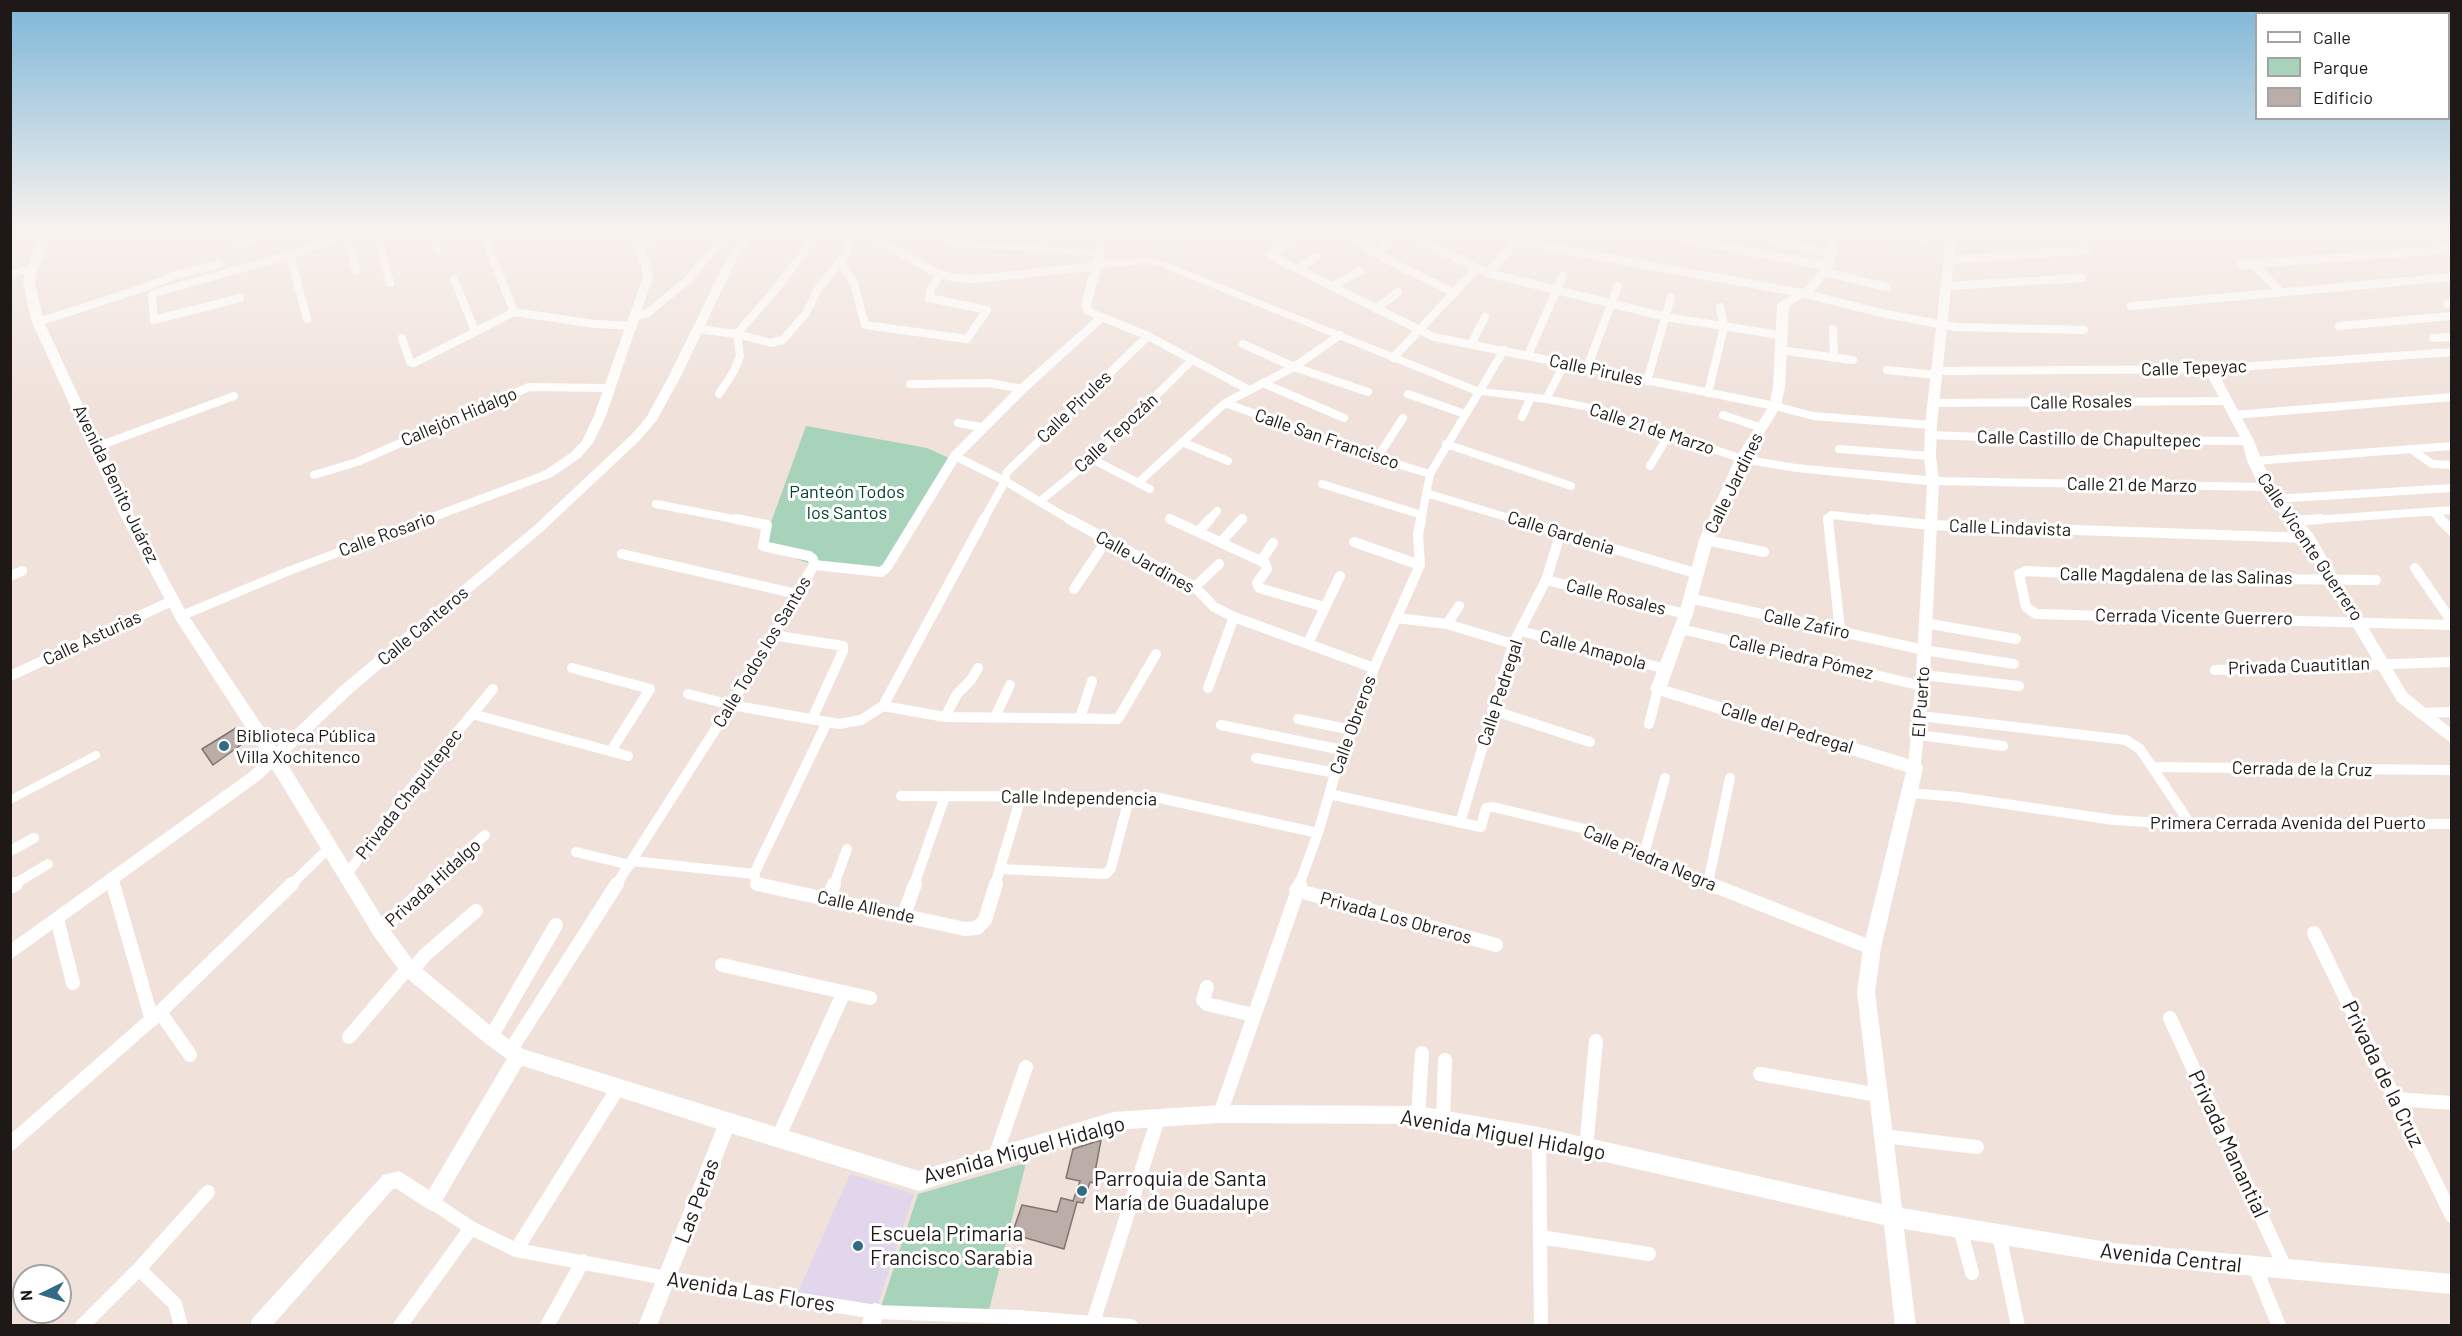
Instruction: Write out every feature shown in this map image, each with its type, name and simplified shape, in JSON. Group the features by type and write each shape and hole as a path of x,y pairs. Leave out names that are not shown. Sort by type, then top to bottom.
{"main road":[{"name":"Avenida Benito Juárez","path":"30,288 38,322 128,517 181,616 274,757"},
{"name":"Calle Jardines","path":"1658,689 1686,614 1695,573 1706,540 1742,459 1775,406 1779,387 1783,304 1811,288"},
{"name":"Calle Vicente Guerrero","path":"2210,369 2248,441 2253,461 2270,493 2308,538 2402,697 2451,738"},
{"name":"Calle del Pedregal","path":"1658,689 1915,768"},
{"name":"Avenida Miguel Hidalgo","path":"274,757 380,930 410,970 514,1054 727,1123 922,1182 1113,1121 1220,1114 1418,1115 1539,1137 1893,1217"},
{"name":"El Puerto","path":"1906,1326 1866,992 1872,948 1915,768"},
{"name":"Avenida Central","path":"1893,1217 2113,1253 2451,1284"}],"street":[{"path":"38,322 144,288"},
{"path":"173,288 153,294 155,321 240,298"},
{"path":"299,288 307,319"},
{"path":"458,288 475,331"},
{"path":"505,288 514,312"},
{"path":"609,388 644,288"},
{"path":"402,338 410,362 414,363 514,312 594,324 634,321 678,288"},
{"name":"Calle Canteros","path":"10,953 255,776 346,690 538,529 635,438 651,420 717,288"},
{"path":"718,394 734,371 740,356 737,334 776,288"},
{"path":"697,329 737,334 771,343 783,340 806,313 819,288"},
{"path":"855,288 865,325 964,339 970,337 987,310 929,298 931,288"},
{"path":"1091,288 1086,306 1088,311 1148,336 1191,361 1250,390"},
{"name":"Calle 21 de Marzo","path":"1223,288 1478,391 1546,399 1591,408 1742,459 1796,468 1933,481 2270,493 2451,488"},
{"name":"Calle Pirules","path":"1335,288 1434,337 1775,406"},
{"path":"1446,288 1455,293"},
{"path":"1393,358 1459,288"},
{"path":"1546,288 1666,317 1780,335"},
{"path":"1587,368 1616,288"},
{"path":"1776,288 1881,314 1940,325 2084,330"},
{"name":"El Puerto","path":"1915,768 1923,680 1933,481 1930,430 1940,325 1947,288"},
{"path":"2277,288 2281,292"},
{"path":"2131,306 2322,288"},
{"path":"1528,355 1556,291"},
{"path":"1376,309 1398,292"},
{"path":"1647,381 1671,297"},
{"path":"1708,393 1724,327 1720,307"},
{"path":"2339,326 2451,316"},
{"name":"Calle Todos los Santos","path":"514,1054 731,705 814,565 881,572 887,567 955,456 981,427 1102,317"},
{"path":"1471,344 1485,317"},
{"path":"1833,329 1834,358"},
{"path":"1138,483 1225,403 1294,367 1340,335"},
{"name":"Calle Pirules","path":"882,706 1005,481 1007,472 1148,336"},
{"path":"2433,338 2451,337"},
{"path":"1243,344 1294,367 1368,392"},
{"name":"Calle Obreros","path":"1220,1114 1296,890 1318,833 1342,750 1352,730 1374,668 1420,565 1418,535 1430,474 1504,350"},
{"path":"1779,350 1852,360"},
{"name":"Calle Tepeyac","path":"1887,370 1936,373 2210,369 2451,352"},
{"name":"Calle Tepozán","path":"1039,502 1092,459 1191,361"},
{"path":"1546,399 1565,363"},
{"path":"910,384 990,383 1022,389"},
{"path":"1263,383 1344,418"},
{"name":"Callejón Hidalgo","path":"314,475 357,462 529,387 609,388"},
{"name":"Calle Rosario","path":"181,616 286,572 548,474 576,455 588,443 609,388"},
{"path":"1408,394 1465,414"},
{"path":"96,447 234,396"},
{"path":"1522,417 1531,397"},
{"path":"2234,415 2451,397"},
{"name":"Calle Rosales","path":"1934,403 2227,401"},
{"name":"Calle San Francisco","path":"1225,403 1377,458 1430,474"},
{"name":"Calle Castillo de Chapultepec","path":"1775,406 1813,416 1930,430 2057,440 2248,441"},
{"path":"1723,415 1762,428"},
{"path":"1377,458 1403,418"},
{"path":"958,423 981,427"},
{"path":"1650,466 1670,433"},
{"path":"1182,442 1228,461"},
{"path":"1446,444 1571,486"},
{"path":"2253,461 2451,446"},
{"path":"1839,449 1930,456"},
{"path":"2411,449 2433,464 2451,465"},
{"name":"Calle Jardines","path":"955,456 1005,481 1106,541 1195,587 1214,607 1234,617 1374,668"},
{"path":"1092,459 1150,489"},
{"path":"1322,484 1422,515"},
{"name":"Calle Gardenia","path":"1425,493 1695,573"},
{"path":"656,504 767,525 763,546 809,556 813,559 814,565"},
{"path":"2294,521 2451,510"},
{"path":"1199,531 1217,511"},
{"path":"2433,512 2451,531"},
{"name":"Calle Lindavista","path":"1840,631 1829,516 1930,525 2308,538"},
{"path":"1170,519 1261,561 1267,568 1257,583 1259,588 1324,607"},
{"path":"1221,542 1242,519"},
{"name":"Calle Pedregal","path":"1460,823 1513,644 1546,580 1561,532"},
{"path":"1706,540 1764,552"},
{"path":"1074,589 1106,541"},
{"path":"1354,542 1420,565"},
{"path":"1261,561 1273,543"},
{"path":"622,554 797,594"},
{"path":"1195,587 1219,564"},
{"path":"2415,568 2451,623"},
{"path":"10,576 22,571"},
{"name":"Calle Magdalena de las Salinas","path":"2030,611 2026,607 2019,576 2021,573 2163,578 2376,580"},
{"path":"1308,643 1340,576"},
{"name":"Calle Rosales","path":"1546,580 1686,614"},
{"name":"Calle Zafiro","path":"1689,598 1924,650 2014,664"},
{"name":"Calle Asturias","path":"10,676 174,600"},
{"path":"1447,624 1459,606"},
{"name":"Cerrada Vicente Guerrero","path":"2030,611 2036,614 2451,623"},
{"path":"1208,688 1234,617"},
{"path":"1396,618 1447,624 1513,644"},
{"path":"1925,623 2016,639"},
{"name":"Calle Piedra Pómez","path":"1681,629 1923,680 2019,686"},
{"name":"Calle Amapola","path":"1521,631 1666,669"},
{"path":"772,635 843,646 843,651 812,719"},
{"path":"688,694 731,705 827,722 854,722 882,706 945,717 1118,719 1156,654"},
{"name":"Privada Cuautitlan","path":"2215,670 2451,662"},
{"path":"572,668 650,689 611,751"},
{"path":"945,717 957,694 971,680 978,668"},
{"path":"1080,718 1092,681"},
{"path":"995,717 1010,685"},
{"name":"Privada Chapultepec","path":"347,874 411,788 493,688"},
{"name":"Calle Jardines","path":"1650,724 1658,689"},
{"path":"1492,710 1590,742"},
{"path":"2420,713 2451,712"},
{"name":"Privada Chapultepec","path":"472,714 628,756"},
{"path":"1920,717 2126,740 2134,743 2191,825"},
{"path":"1298,719 1352,730"},
{"path":"754,878 827,722"},
{"path":"1221,725 1342,750"},
{"path":"1918,735 2003,746"},
{"path":"10,800 96,755"},
{"path":"1256,758 1336,773"},
{"name":"Cerrada de la Cruz","path":"2152,766 2451,770"},
{"path":"1644,854 1665,778"},
{"path":"1708,883 1730,778"},
{"name":"Primera Cerrada Avenida del Puerto","path":"1910,793 1958,796 2114,820 2191,825 2451,824"},
{"name":"Calle Piedra Negra","path":"1329,794 1481,827 1486,808 1493,807 1589,830 1708,883 1872,948"},
{"path":"1021,797 1001,869 1106,874 1111,868 1130,795"},
{"name":"Calle Independencia","path":"900,796 1130,795 1166,799 1318,833"},
{"path":"904,915 945,796"},
{"name":"Privada Hidalgo","path":"380,930 485,835"},
{"path":"10,851 34,838"},
{"path":"10,1144 156,1016 330,847"},
{"path":"829,898 847,849"},
{"name":"Calle Allende","path":"576,852 631,863 754,878 761,885 965,929 977,928 985,920 1001,869"},
{"path":"10,887 48,864"},
{"path":"111,878 156,1016 190,1055"},
{"name":"Privada Los Obreros","path":"1296,890 1496,945"},
{"path":"349,1037 425,955 476,911"},
{"path":"57,919 73,983"},
{"path":"491,1037 556,925"},
{"name":"Privada de la Cruz","path":"2314,933 2451,1216"},
{"path":"722,965 870,998"},
{"path":"1207,987 1203,1000 1207,1004 1253,1015"},
{"path":"778,1138 844,992"},
{"name":"Privada Manantial","path":"2170,1018 2286,1270"},
{"path":"1586,1148 1596,1041"},
{"path":"1418,1115 1422,1053"},
{"path":"432,1202 514,1054"},
{"path":"1443,1120 1445,1060"},
{"path":"995,1157 1026,1067"},
{"path":"1760,1074 1878,1095"},
{"path":"516,1250 618,1088"},
{"path":"2395,1099 2451,1103"},
{"path":"1092,1322 1158,1119"},
{"name":"Las Peras","path":"647,1326 727,1123"},
{"path":"1883,1136 1977,1147"},
{"path":"1539,1137 1541,1326"},
{"name":"Avenida Las Flores","path":"259,1326 392,1180 399,1180 471,1228 516,1250 873,1319 1092,1322 1131,1326"},
{"path":"82,1326 139,1269 208,1192"},
{"path":"400,1326 471,1228"},
{"path":"1960,1228 1972,1273"},
{"path":"1999,1234 2018,1326"},
{"path":"1540,1237 1649,1254"},
{"path":"547,1326 583,1262"},
{"path":"2255,1267 2279,1326"},
{"path":"139,1269 175,1305 181,1326"}],"shaded area":[{"name":"Escuela Primaria Francisco Sarabia","path":"850,1174 914,1194 877,1307 796,1297"}],"green space":[{"name":"Panteón Todos los Santos","path":"806,426 927,448 951,459 881,572 814,565 762,547"},
{"path":"1026,1163 988,1314 880,1310 918,1194"}],"building":[{"name":"Biblioteca Pública Villa Xochitenco","path":"236,728 245,742 213,765 202,749"},
{"name":"Parroquia de Santa María de Guadalupe","path":"1101,1140 1093,1183 1090,1182 1083,1203 1077,1202 1064,1249 1012,1234 1022,1205 1057,1212 1061,1198 1073,1201 1080,1181 1066,1178 1073,1149"}],"place":[{"name":"Biblioteca Pública Villa Xochitenco","path":"224,746"},
{"name":"Parroquia de Santa María de Guadalupe","path":"1082,1191"},
{"name":"Escuela Primaria Francisco Sarabia","path":"858,1246"}]}
